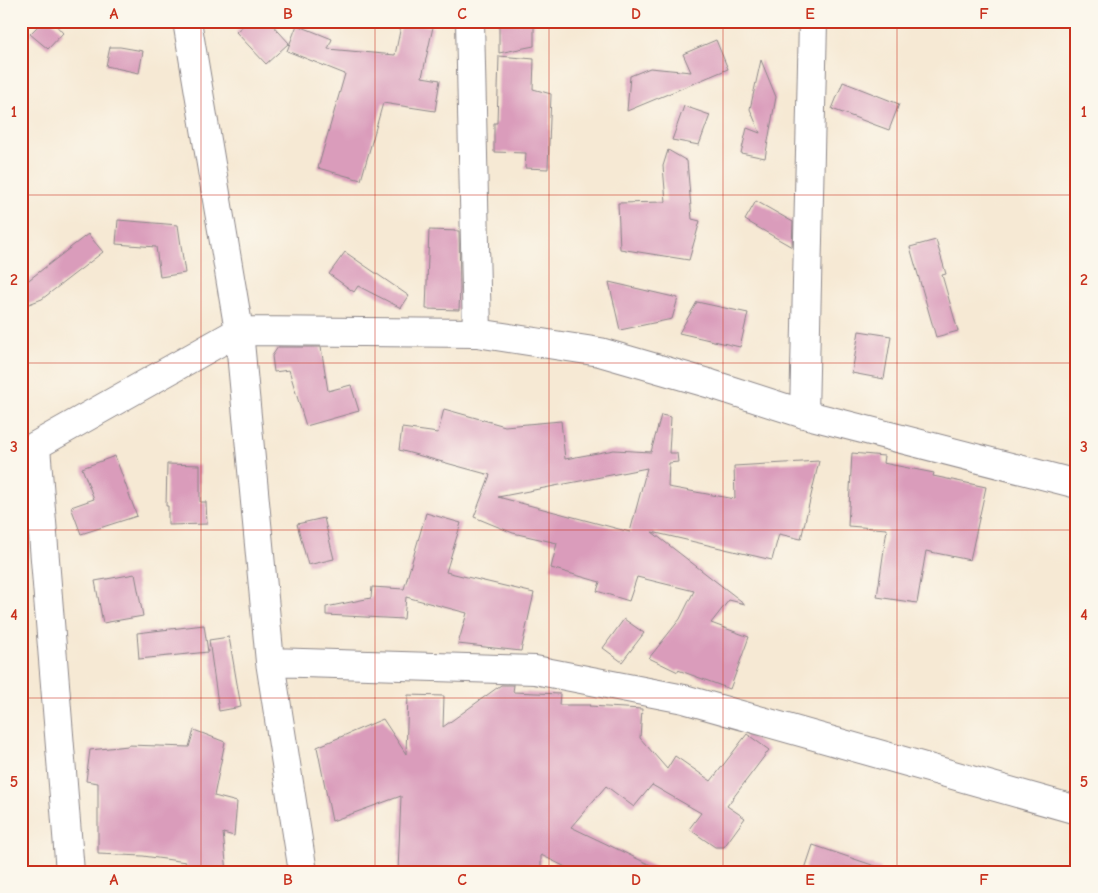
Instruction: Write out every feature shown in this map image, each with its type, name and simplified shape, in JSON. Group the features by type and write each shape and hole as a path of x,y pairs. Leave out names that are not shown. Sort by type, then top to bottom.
{"street":[{"path":"187,21 239,332 270,662 303,872"},
{"path":"470,21 477,332"},
{"path":"804,414 812,21"},
{"path":"70,872 29,451 239,332 477,332 600,352 711,384 804,414 1077,484"},
{"path":"270,662 536,670 684,699 1077,810"}],"building":[{"path":"43,21 52,21 63,33 48,49 30,34"},
{"path":"248,21 269,21 289,43 266,64 236,32"},
{"path":"402,21 433,27 422,77 440,80 435,111 383,103 361,180 318,168 345,74 287,51 297,25 332,39 328,49 395,55"},
{"path":"499,21 534,21 534,46 499,53"},
{"path":"716,40 728,69 627,111 630,76 650,68 691,72 683,54"},
{"path":"110,47 143,51 139,73 106,66"},
{"path":"499,56 534,59 533,89 551,94 548,169 525,168 526,153 494,152 494,123 497,123"},
{"path":"761,60 776,97 765,158 741,153 747,128 760,133 750,109"},
{"path":"843,82 899,104 889,130 832,109"},
{"path":"684,106 710,115 699,145 672,140"},
{"path":"668,150 687,161 692,219 700,221 689,260 620,249 618,203 666,202 663,166"},
{"path":"756,201 793,222 792,247 745,220"},
{"path":"118,220 178,225 185,273 160,277 156,247 116,244"},
{"path":"429,230 459,231 459,310 426,309"},
{"path":"88,234 103,252 42,299 21,307 21,286"},
{"path":"936,240 946,274 942,275 958,331 936,337 910,247"},
{"path":"345,252 409,296 401,308 358,286 354,292 329,274"},
{"path":"609,282 678,298 672,319 620,330"},
{"path":"697,302 748,313 740,347 679,333"},
{"path":"859,331 891,336 884,379 852,373"},
{"path":"278,347 321,347 328,391 351,385 359,411 306,426 289,370 274,372 272,356"},
{"path":"444,409 505,426 561,421 565,459 614,450 651,452 661,415 671,417 669,453 677,453 678,462 669,463 668,487 735,499 734,466 819,461 801,539 779,534 772,560 652,532 745,604 729,600 711,623 749,637 730,689 678,670 678,672 649,658 680,619 694,591 637,577 629,601 597,591 600,582 551,568 557,543 513,533 474,517 490,475 399,450 402,428 438,433","holes":["647,468 630,532 498,497"]},
{"path":"852,453 884,456 883,463 934,473 933,476 986,487 970,560 926,551 917,603 877,597 887,529 848,526"},
{"path":"115,456 137,516 81,534 71,507 94,499 82,468"},
{"path":"167,464 200,465 200,502 206,502 207,524 168,525 168,506 166,506"},
{"path":"426,513 461,523 446,572 534,593 521,651 458,644 467,613 406,597 404,619 326,615 326,607 371,598 372,587 404,589"},
{"path":"324,518 334,559 308,565 297,524"},
{"path":"135,574 143,616 103,623 95,581"},
{"path":"624,619 644,633 622,662 603,648"},
{"path":"204,625 208,652 139,659 137,633"},
{"path":"229,637 241,707 219,711 209,640"},
{"path":"501,685 514,685 513,692 560,694 559,705 642,709 640,738 667,769 675,756 711,781 747,734 769,750 727,806 745,818 724,847 715,847 689,829 701,813 652,785 634,807 606,786 571,827 665,872 576,872 541,855 541,872 398,872 401,796 332,821 317,747 383,719 406,754 408,695 444,696 443,727"},
{"path":"194,730 225,742 214,796 237,802 234,836 223,833 227,872 187,872 186,862 143,856 98,854 98,783 86,781 90,750 128,745 189,747"},
{"path":"813,845 881,868 880,872 804,872"}]}
